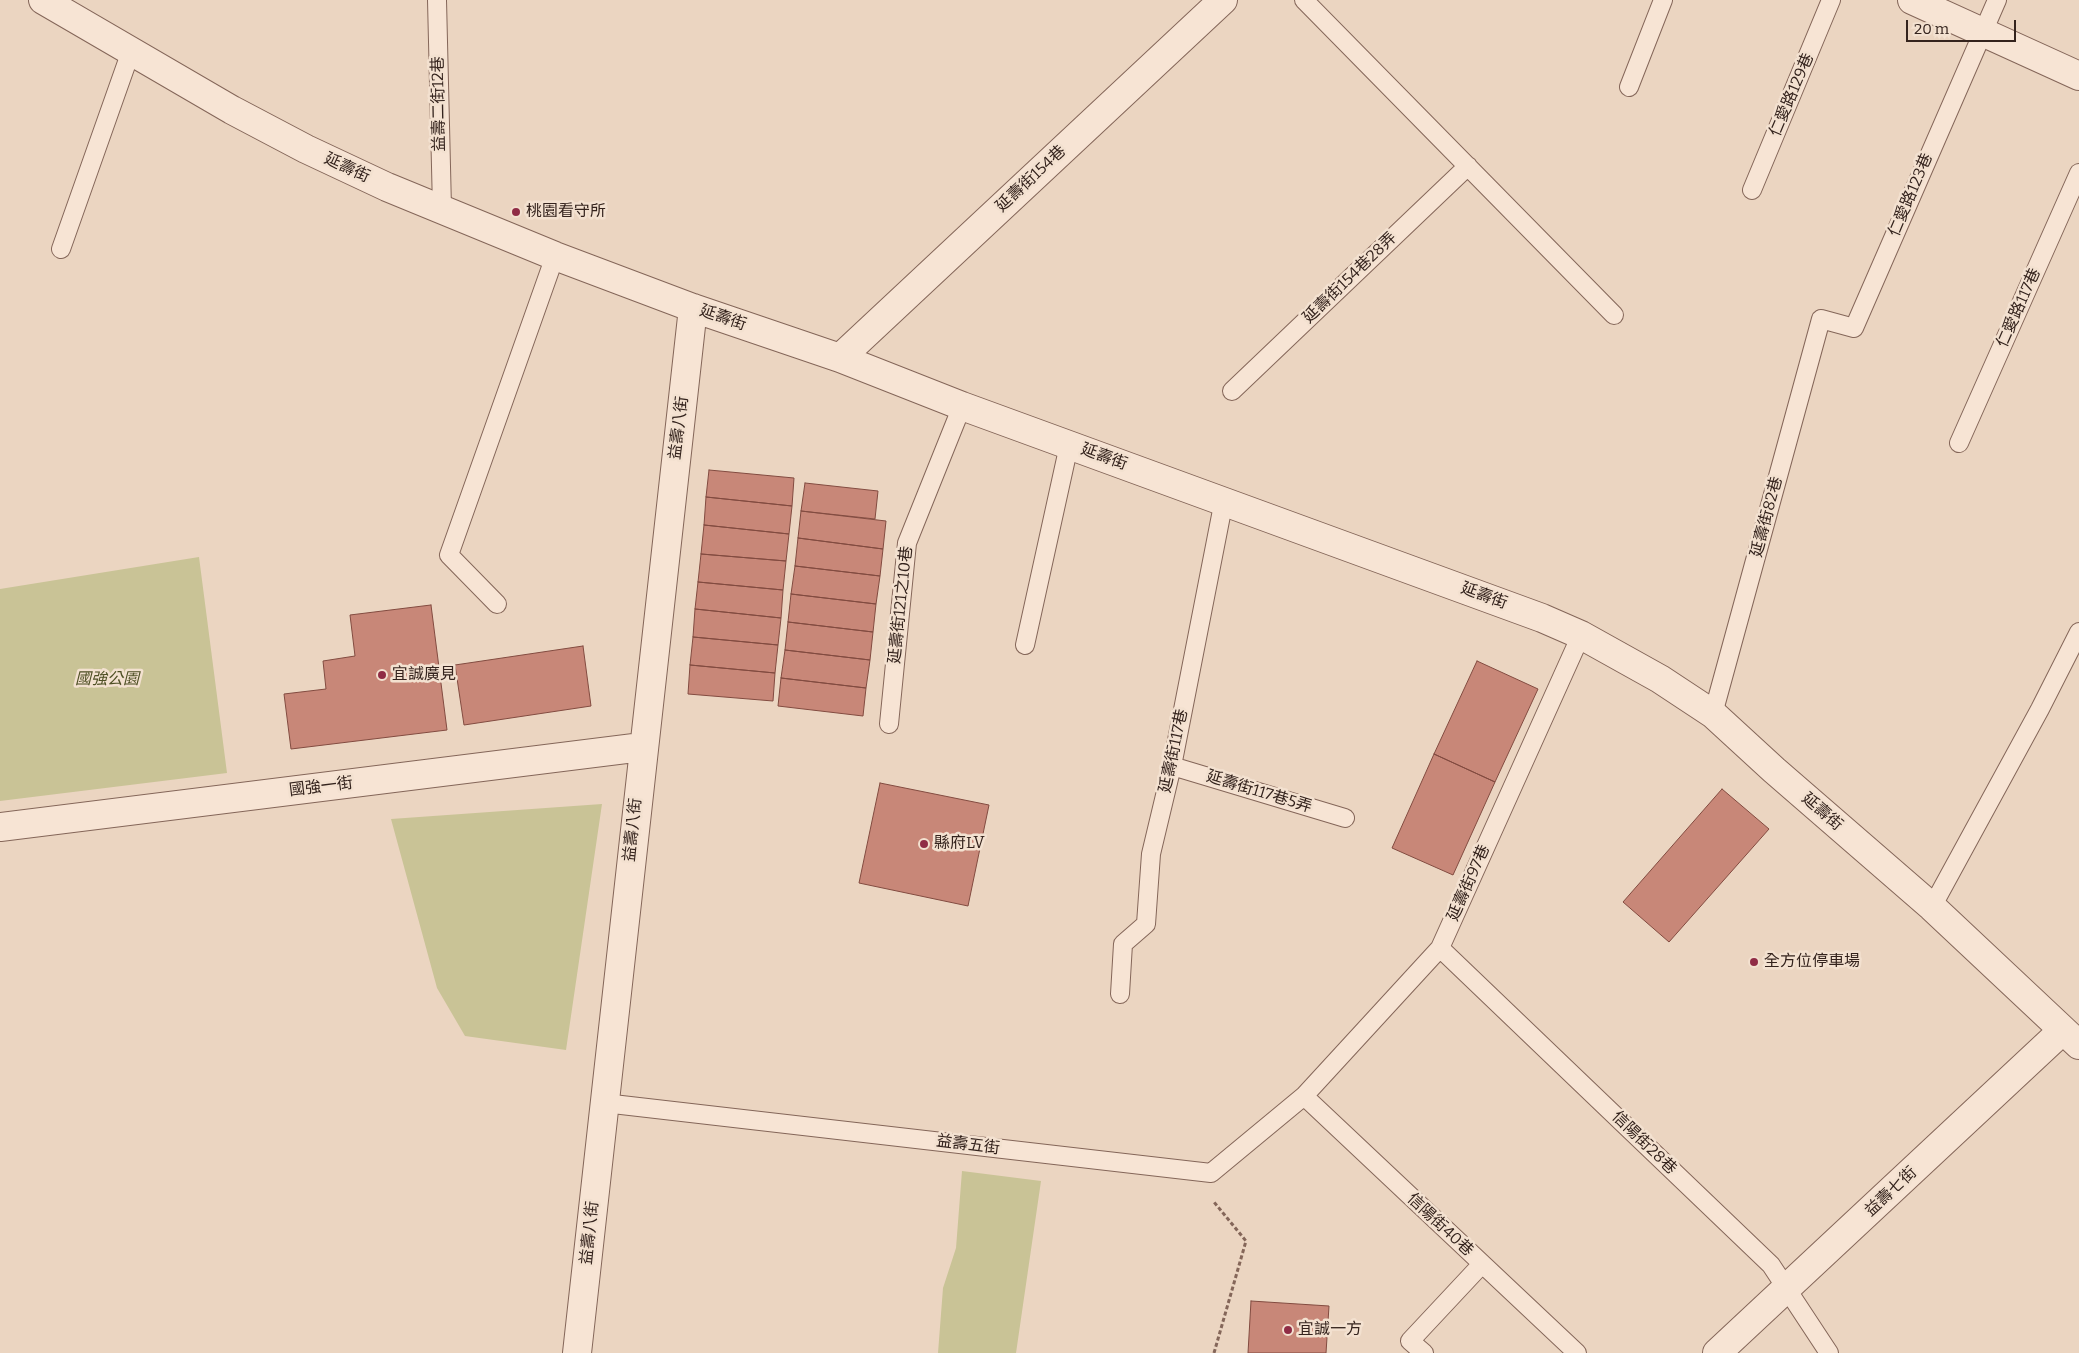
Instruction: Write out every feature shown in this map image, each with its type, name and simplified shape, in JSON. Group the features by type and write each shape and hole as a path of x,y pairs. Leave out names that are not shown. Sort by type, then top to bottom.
{"street":[{"name":"延壽街","path":"43,0 306,149 387,187 556,256 693,308 840,358 962,406 1224,500 1542,618 1581,636 1660,679 1713,714 1774,770 1932,907 2071,1038"},
{"name":"延壽街154巷","path":"840,358 1223,0"},
{"path":"1912,0 2079,76"},
{"name":"益壽八街","path":"577,1353 642,747 693,308"},
{"name":"國強一街","path":"0,827 642,747"},
{"name":"益壽七街","path":"1717,1353 2071,1038"}],"lane":[{"name":"益壽二街12巷","path":"437,0 442,208"},
{"path":"1304,0 1614,315"},
{"path":"1629,87 1663,0"},
{"name":"仁愛路129巷","path":"1752,190 1831,0"},
{"path":"1982,32 1997,0"},
{"name":"仁愛路123巷","path":"1822,319 1854,328 1982,32"},
{"path":"61,249 131,51"},
{"name":"延壽街154巷28弄","path":"1232,391 1468,166"},
{"name":"仁愛路117巷","path":"1958,443 2079,173"},
{"path":"497,604 448,555 556,256"},
{"name":"延壽街82巷","path":"1713,714 1822,319"},
{"name":"延壽街121之10巷","path":"889,724 906,542 962,406"},
{"path":"1025,645 1069,445"},
{"name":"延壽街117巷","path":"1120,994 1123,944 1146,924 1151,854 1172,766 1224,500"},
{"path":"1932,907 2040,709 2079,632"},
{"name":"延壽街97巷","path":"1304,1096 1440,948 1581,636"},
{"name":"延壽街117巷5弄","path":"1172,766 1345,818"},
{"name":"信陽街28巷","path":"1440,948 1771,1265 1829,1353"},
{"name":"益壽五街","path":"604,1103 1211,1174 1304,1096"},
{"name":"信陽街40巷","path":"1304,1096 1577,1353"},
{"path":"1424,1353 1410,1341 1482,1264"}],"path":[{"path":"1190,1171 1246,1241 1214,1353"}],"green space":[{"name":"國強公園","path":"199,557 227,773 0,801 0,589"},
{"path":"602,804 566,1050 465,1036 437,988 391,819"},
{"path":"962,1171 1041,1181 1016,1353 938,1353 943,1288 956,1248"}],"building":[{"path":"709,470 794,478 792,506 706,497"},
{"path":"805,483 878,491 875,519 801,511"},
{"path":"706,497 792,506 789,534 704,525"},
{"path":"801,511 886,521 883,549 798,538"},
{"path":"704,525 789,534 786,561 701,554"},
{"path":"798,538 883,549 880,576 795,566"},
{"path":"701,554 786,561 783,590 698,582"},
{"path":"795,566 880,576 876,604 791,594"},
{"path":"698,582 783,590 781,618 695,609"},
{"path":"791,594 876,604 873,632 788,622"},
{"name":"宜誠廣見","path":"431,605 447,730 291,749 284,694 326,689 323,661 355,656 350,615"},
{"path":"695,609 781,618 778,645 693,637"},
{"path":"788,622 873,632 870,660 785,650"},
{"path":"693,637 778,645 775,673 690,665"},
{"name":"宜誠廣見","path":"583,646 591,706 464,725 455,665"},
{"path":"785,650 870,660 866,688 781,678"},
{"path":"1477,661 1538,689 1495,782 1434,754"},
{"path":"690,665 775,673 773,701 688,694"},
{"path":"781,678 866,688 863,716 778,706"},
{"path":"1434,754 1495,782 1453,875 1392,848"},
{"name":"縣府LV","path":"880,783 989,805 968,906 859,883"},
{"path":"1722,789 1769,829 1669,942 1623,902"},
{"name":"宜誠一方","path":"1251,1301 1329,1306 1326,1353 1248,1353"}],"place":[{"name":"桃園看守所","path":"516,212"},
{"name":"宜誠廣見","path":"382,675"},
{"name":"縣府LV","path":"924,844"},
{"name":"全方位停車場","path":"1754,962"},
{"name":"宜誠一方","path":"1288,1330"}]}
